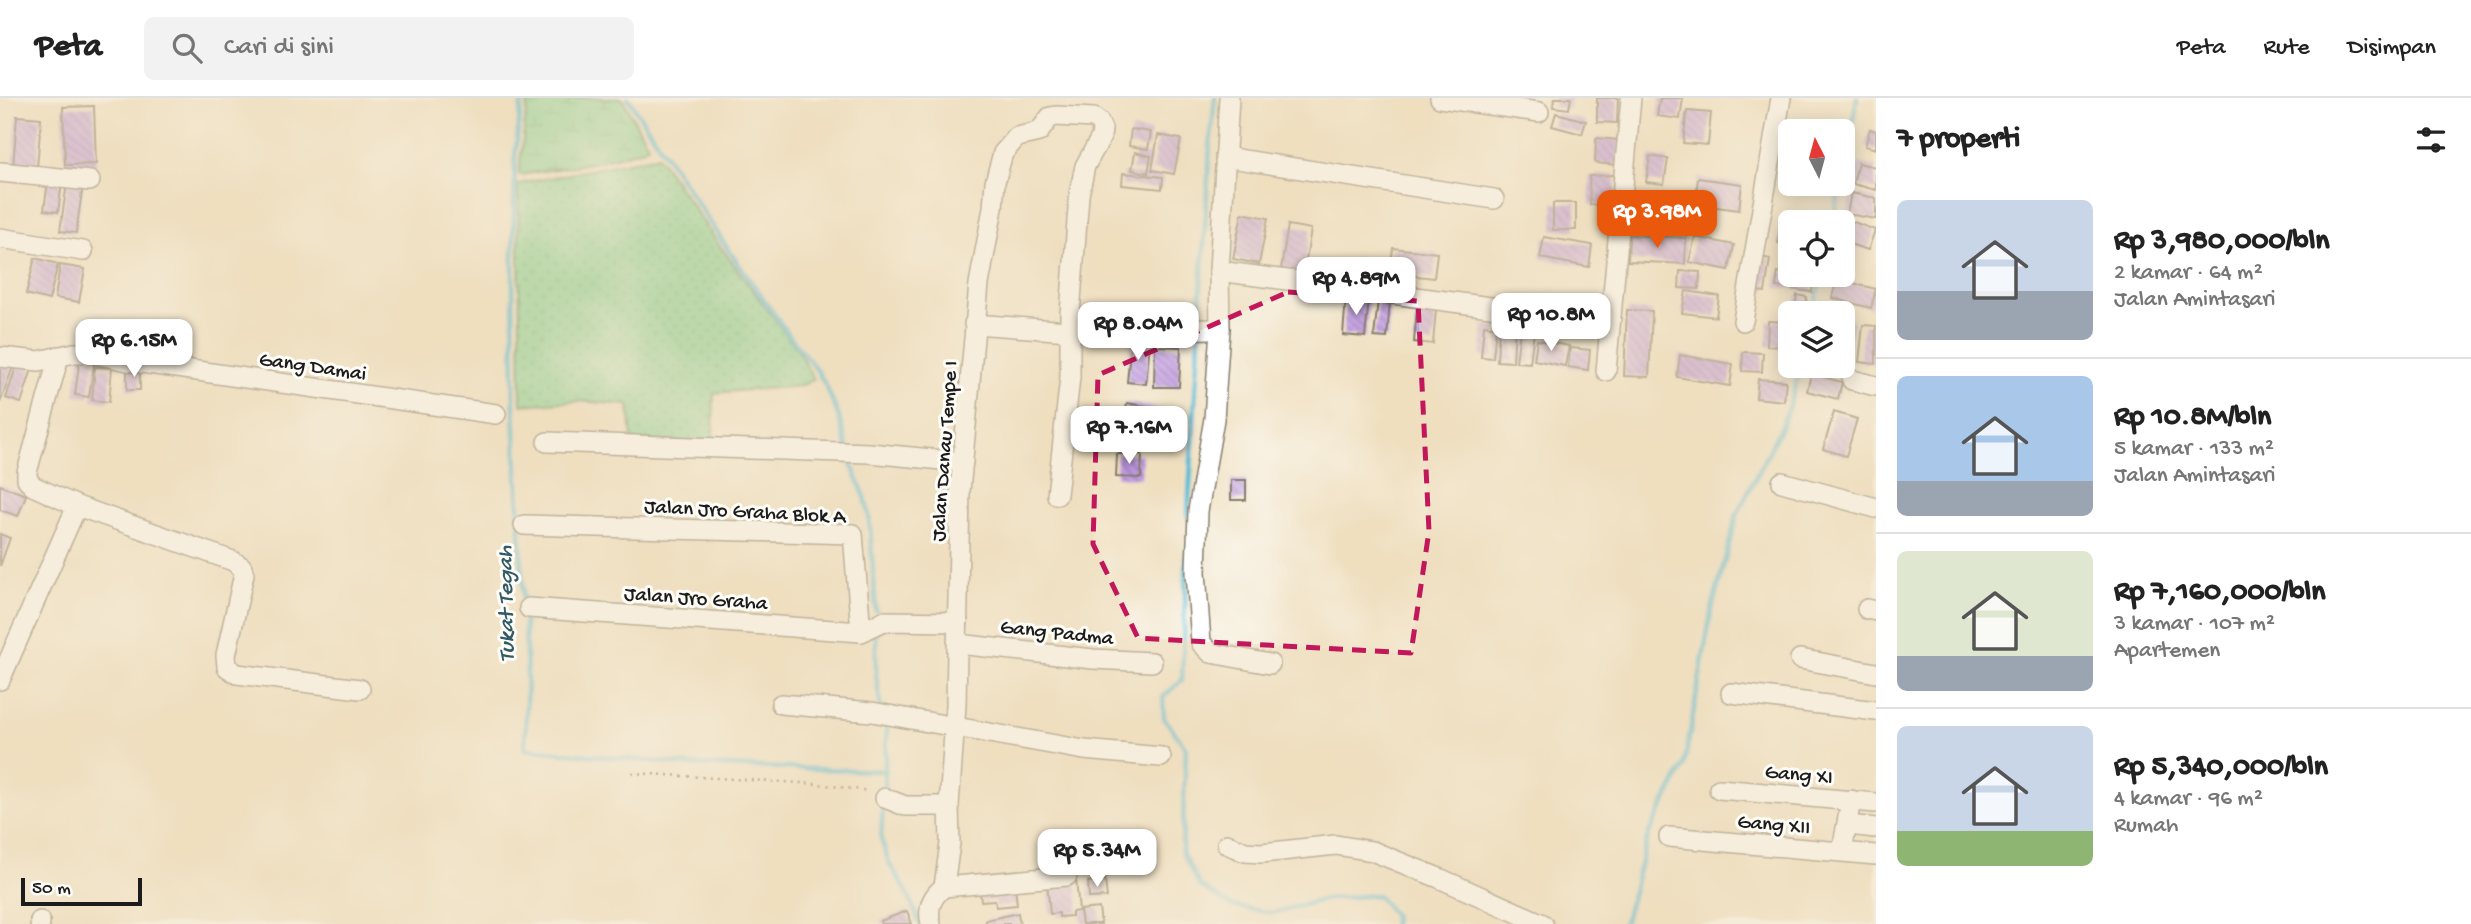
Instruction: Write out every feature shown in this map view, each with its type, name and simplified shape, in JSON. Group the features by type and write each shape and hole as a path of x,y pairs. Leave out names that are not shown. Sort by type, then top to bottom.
{"street":[{"path":"1229,98 1215,330 1214,419 1198,511 1196,572 1201,642 1210,653 1270,664"},
{"path":"1440,98 1539,112"},
{"path":"1606,371 1631,98"},
{"path":"1744,321 1781,98"},
{"name":"Jalan Danau Tempe I","path":"931,924 930,906 935,894 944,887 950,843 949,806 958,644 958,526 974,324 995,182 1003,153 1017,137 1039,132 1050,117 1094,118 1100,122 1102,129 1101,137 1082,177 1069,331"},
{"path":"1225,157 1494,199"},
{"path":"0,172 90,181"},
{"path":"0,238 83,251"},
{"path":"1219,271 1528,312"},
{"path":"974,324 1069,331 1215,330"},
{"path":"1057,495 1070,376 1069,331"},
{"name":"Gang Damai","path":"0,357 39,361 74,353 91,353 128,361 496,414"},
{"path":"59,356 27,479 33,486 77,506 233,561 242,567 244,574 226,654 227,667 237,674 360,689"},
{"path":"1852,380 1876,386"},
{"path":"547,442 869,453 963,462"},
{"path":"1782,482 1876,508"},
{"path":"0,680 77,506"},
{"name":"Jalan Jro Graha Blok A","path":"524,525 853,534 860,632"},
{"name":"Jalan Jro Graha","path":"529,608 860,632"},
{"path":"860,632 884,621 958,622"},
{"name":"Gang Padma","path":"958,644 1093,659 1152,662"},
{"path":"1800,659 1876,674"},
{"path":"1731,693 1876,710"},
{"path":"781,704 872,712 1084,750 1161,757"},
{"name":"Gang XI","path":"1719,789 1876,803"},
{"path":"885,799 905,806 949,806"},
{"path":"1842,851 1851,800"},
{"path":"1848,825 1876,828"},
{"name":"Gang XII","path":"1669,838 1876,855"},
{"path":"1227,844 1245,852 1262,853 1336,845 1372,851 1439,877 1543,924"},
{"path":"944,887 1067,876"}],"path":[{"path":"632,773 818,784 866,790"}],"highlighted area":[{"path":"1288,292 1418,301 1429,531 1411,653 1138,638 1093,544 1098,375"}],"green space":[{"path":"528,98 622,98 648,145 644,149 597,162 520,175"},
{"path":"658,156 719,245 797,349 814,379 801,386 714,393 713,444 632,441 629,405 577,401 521,405 518,184"}],"building":[{"path":"1555,98 1571,98 1569,109 1553,107"},
{"path":"1597,98 1618,98 1617,123 1597,122"},
{"path":"1660,98 1683,98 1680,119 1657,116"},
{"path":"94,106 96,164 65,165 63,107"},
{"path":"1687,111 1711,113 1708,145 1683,143"},
{"path":"1556,113 1586,121 1582,134 1552,126"},
{"path":"17,116 41,118 37,169 13,168"},
{"path":"1131,129 1151,132 1148,149 1129,146"},
{"path":"1870,129 1876,131 1876,149 1865,146"},
{"path":"1158,135 1181,139 1174,174 1152,170"},
{"path":"1596,138 1620,140 1618,165 1595,163"},
{"path":"1135,152 1151,156 1148,173 1132,170"},
{"path":"1650,156 1668,159 1664,184 1646,182"},
{"path":"1858,163 1876,167 1876,190 1855,185"},
{"path":"1123,173 1163,177 1162,189 1122,185"},
{"path":"1615,175 1616,204 1590,205 1589,176"},
{"path":"1698,178 1742,184 1739,210 1695,204"},
{"path":"48,181 62,183 58,212 44,210"},
{"path":"67,183 83,185 76,233 60,231"},
{"path":"1855,194 1876,198 1876,219 1855,215 1855,210 1848,210 1850,196"},
{"path":"1553,203 1576,203 1576,230 1553,230"},
{"path":"1242,213 1268,218 1259,264 1233,259"},
{"path":"1855,222 1875,230 1868,250 1855,246"},
{"path":"1288,225 1311,229 1304,272 1281,269"},
{"path":"1629,235 1686,238 1685,264 1628,261"},
{"path":"1544,237 1592,245 1589,267 1540,258"},
{"path":"1695,237 1734,245 1729,270 1689,262"},
{"path":"1393,248 1437,253 1434,278 1390,273"},
{"path":"1761,257 1770,259 1765,292 1756,291"},
{"path":"35,258 58,264 49,300 26,294"},
{"path":"60,265 85,269 79,302 55,298"},
{"path":"1680,271 1700,272 1699,289 1679,288"},
{"path":"1778,272 1778,287 1813,287 1812,292 1776,287"},
{"path":"1855,284 1876,289 1871,308 1855,304 1855,301 1832,298 1835,287 1855,287"},
{"path":"1686,291 1719,296 1716,317 1682,313"},
{"path":"1797,295 1807,297 1806,301 1796,301"},
{"path":"1346,297 1369,299 1365,337 1343,335"},
{"path":"1378,300 1390,301 1387,338 1374,337"},
{"path":"1417,308 1436,309 1433,344 1414,342"},
{"path":"1627,310 1652,311 1649,377 1624,376"},
{"path":"1768,321 1778,322 1778,347 1767,346"},
{"path":"1484,325 1496,327 1493,358 1481,357"},
{"path":"1863,325 1876,326 1876,364 1859,362"},
{"path":"1499,326 1515,326 1513,362 1497,361"},
{"path":"1520,330 1534,332 1530,363 1516,362"},
{"path":"1131,340 1150,342 1146,384 1127,382"},
{"path":"1537,340 1569,346 1565,366 1534,360"},
{"path":"1155,346 1181,347 1179,387 1154,387"},
{"path":"1570,348 1590,350 1588,370 1568,367"},
{"path":"1743,352 1763,353 1762,372 1742,371"},
{"path":"1680,355 1733,364 1730,386 1677,377"},
{"path":"80,356 95,358 89,397 75,395"},
{"path":"0,363 13,367 0,403"},
{"path":"17,364 32,369 21,403 6,398"},
{"path":"95,367 112,368 109,402 92,400"},
{"path":"127,368 140,368 140,390 127,390"},
{"path":"1810,378 1842,382 1838,399 1807,391"},
{"path":"1758,379 1786,381 1784,401 1756,398"},
{"path":"1127,403 1166,410 1162,435 1123,428"},
{"path":"1834,412 1857,419 1846,456 1823,449"},
{"path":"1117,454 1142,454 1141,478 1116,477"},
{"path":"1231,480 1246,480 1246,500 1231,500"},
{"path":"0,485 26,495 18,516 0,510"},
{"path":"0,534 10,538 0,566"},
{"path":"1076,879 1079,911 1072,912 1072,916 1059,917 1059,913 1050,914 1047,882"},
{"path":"1105,880 1107,897 1089,898 1088,882"},
{"path":"979,886 1015,886 1017,905 996,907 995,900 981,901"},
{"path":"1099,908 1101,924 1082,924 1080,910"},
{"path":"907,911 912,924 881,924 880,921"},
{"path":"1018,913 1020,924 986,924 986,920"}],"waterway":[{"name":"Tukat Tegah","path":"522,98 515,156 513,261 514,410 527,671 525,749 690,765 885,771"},
{"path":"628,98 727,248 826,386 865,497 869,515 876,611"},
{"path":"1199,324 1215,98"},
{"path":"1853,119 1857,98"},
{"path":"1836,210 1838,196"},
{"path":"1816,301 1819,287"},
{"path":"1188,516 1199,333"},
{"path":"1624,924 1649,833 1684,766 1711,613 1737,514 1783,423 1798,378"},
{"path":"1187,550 1182,680 1163,697 1164,718 1186,748 1182,852 1200,886 1231,906 1273,913 1326,899 1377,895 1394,915 1393,924"},
{"path":"876,636 876,674 881,710"},
{"path":"882,719 887,731 881,839 890,865 906,890 920,924"}]}
